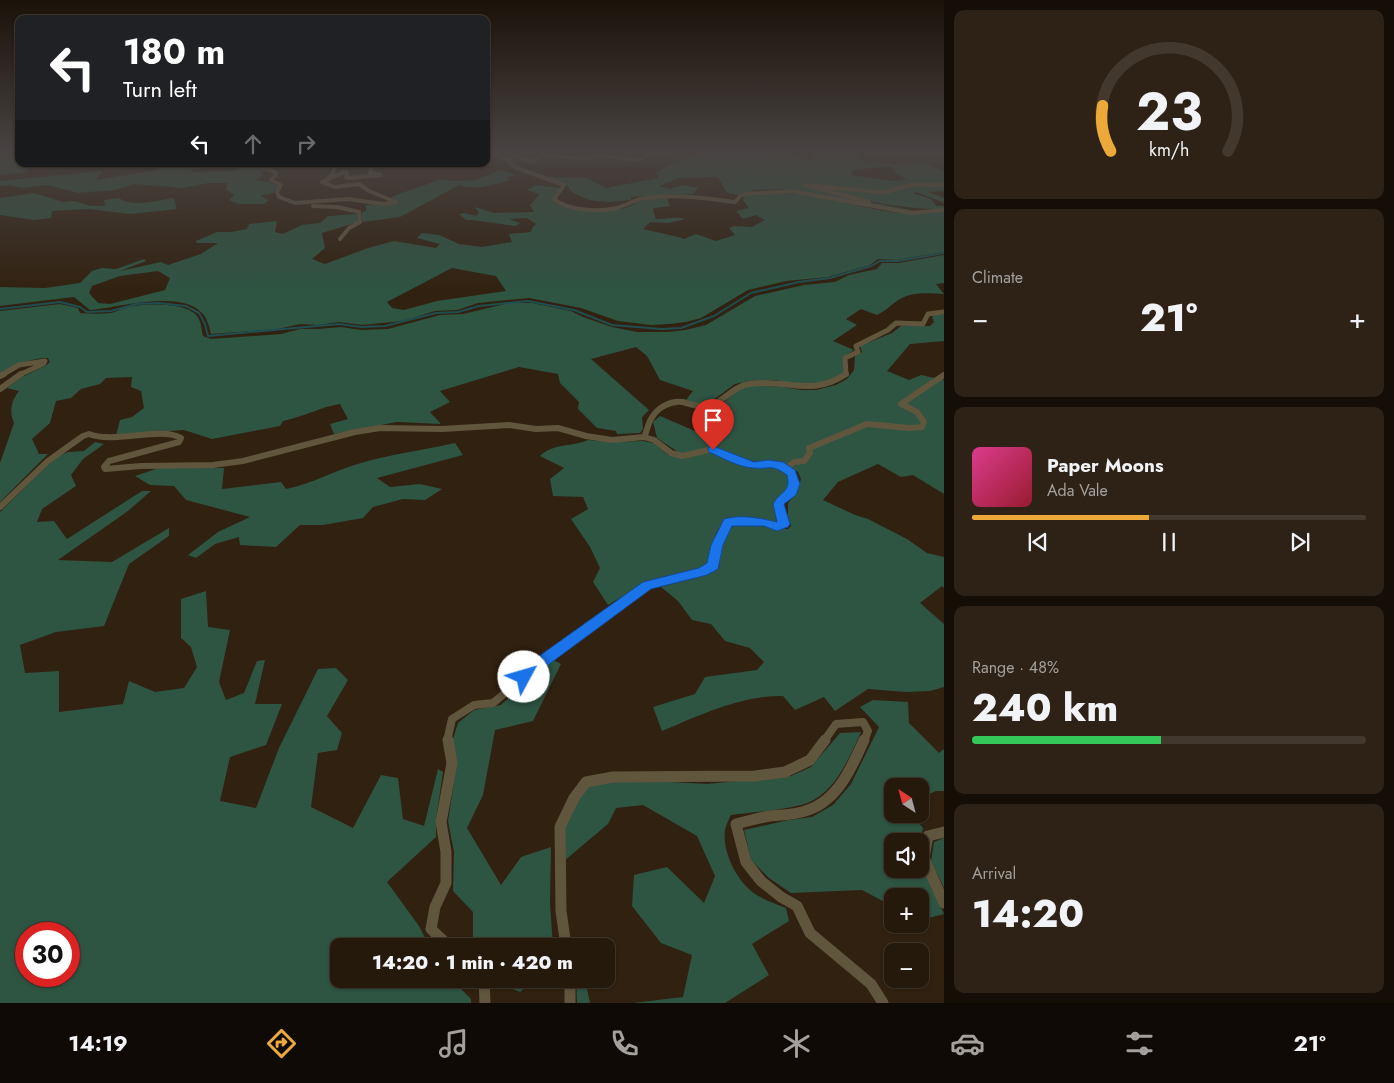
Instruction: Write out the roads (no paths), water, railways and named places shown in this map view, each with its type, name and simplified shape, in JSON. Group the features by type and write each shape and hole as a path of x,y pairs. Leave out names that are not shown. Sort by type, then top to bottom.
{"street":[{"path":"279,197 295,203 337,207 359,212 360,222 349,228 340,238"},
{"path":"295,203 348,200 384,204 396,202 383,197"},
{"path":"556,197 554,199 558,203 583,209 617,208 646,198 679,197 735,202 739,197"},
{"path":"819,197 911,213 944,210"},
{"path":"848,197 922,212"},
{"path":"644,437 649,428 650,420 667,404 676,401 698,407 711,406 737,386 749,383 788,384 814,388 837,381 846,374 846,358 858,352 856,346 888,330 896,323 924,324 928,314 944,312"},
{"path":"0,376 19,365 45,361 43,364 22,373 0,389"},
{"path":"785,468 794,462 804,461 810,453 809,448 867,424 922,428 924,422 917,412 901,404 944,375"},
{"path":"0,508 48,461 83,436 89,434 99,438 145,435 176,436 181,438 179,442 109,461 104,470 141,466 213,465 243,461 355,432 380,428 442,429 509,424 536,428 558,428 586,436 612,440 644,437 654,440 672,453 682,456 713,450 754,465 768,463 779,465 792,473 795,484 792,493 782,498 778,504 784,524 777,526 765,522 742,520 728,522 717,545 713,565 702,572 647,585 547,658 493,703 474,705 452,719 447,743 452,763 441,822 446,852 446,882 436,906 431,929 440,938"},
{"path":"565,938 561,911 560,827 574,798 586,782 613,777 755,776 785,772 810,760 836,724 863,722 868,731 850,771 831,796 816,808 736,824 746,862 761,881 781,898 797,906 810,933 871,984 883,1003"},
{"path":"944,832 928,836 924,858 944,903"},
{"path":"484,988 485,1003"},
{"path":"570,988 570,1003"}],"waterway":[{"path":"0,309 60,302 80,307 87,312 111,311 137,304 158,303 186,306 199,313 205,324 208,336 339,324 361,327 385,326 436,313 458,312 479,306 528,301 574,310 612,325 661,329 681,328 714,316 751,293 799,282 830,278 871,266 880,261 898,261 944,253"}]}
